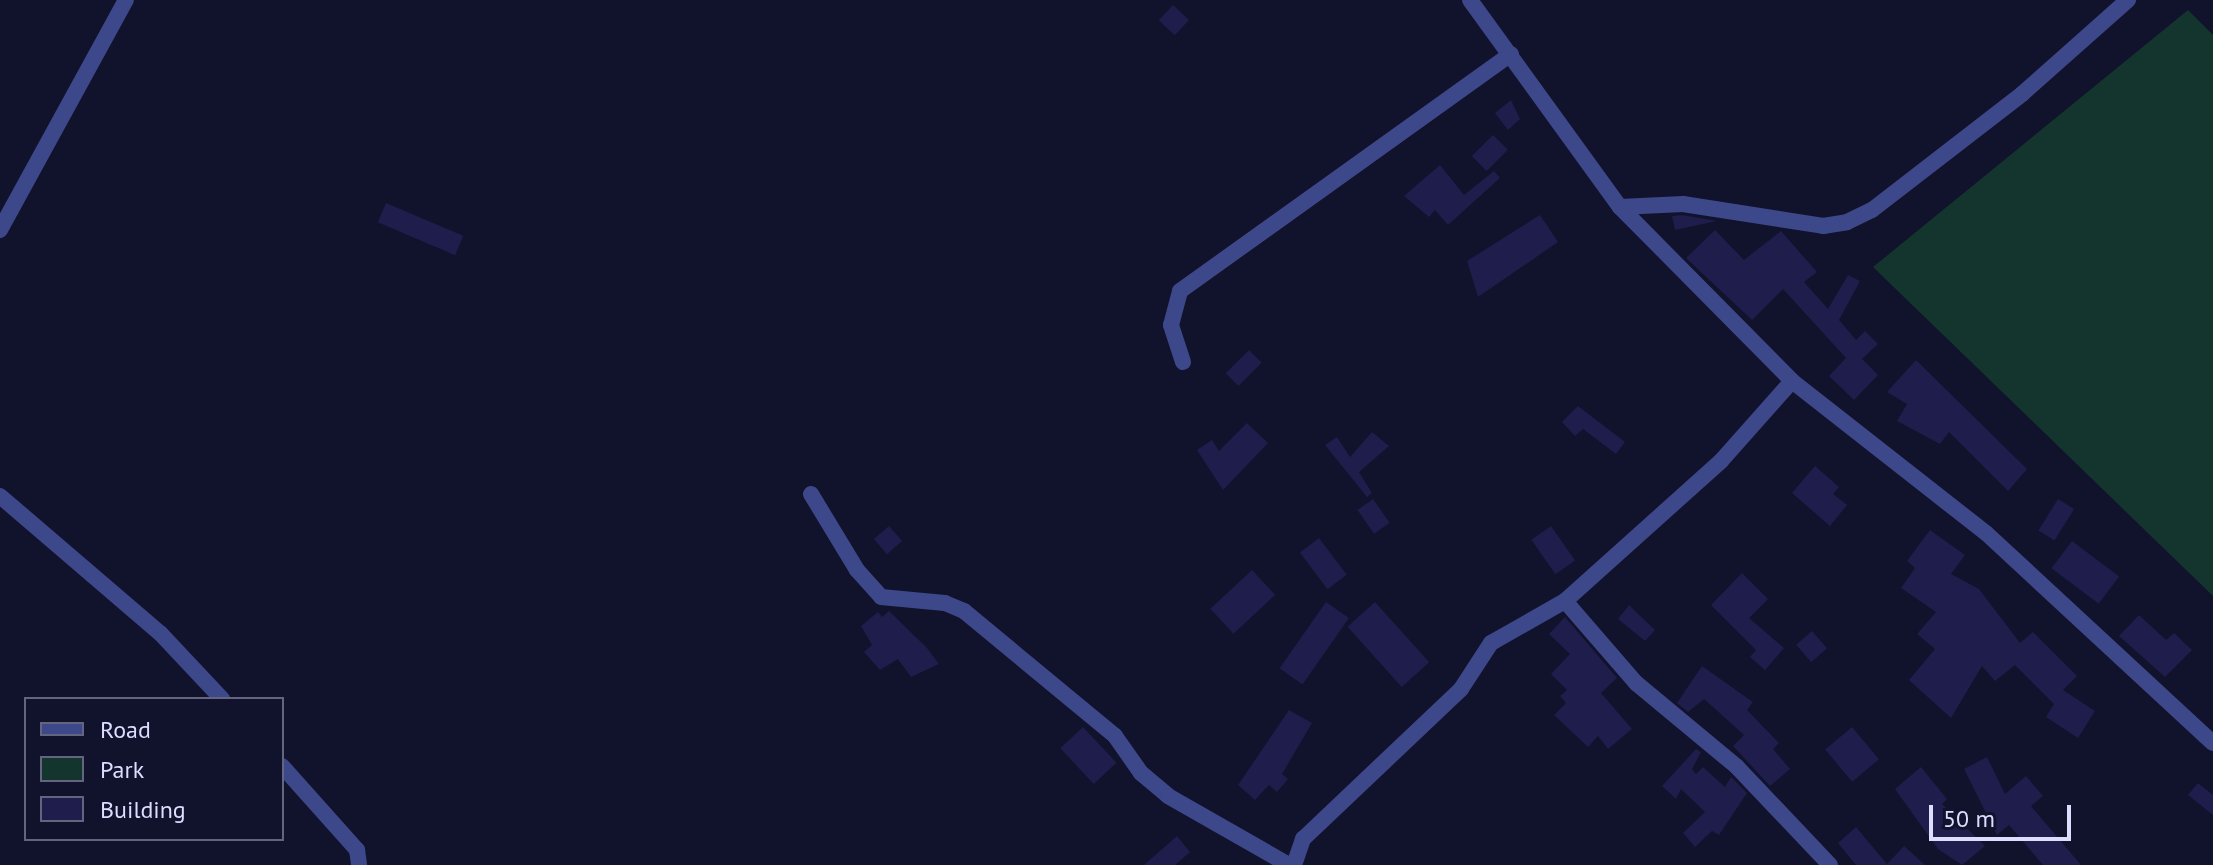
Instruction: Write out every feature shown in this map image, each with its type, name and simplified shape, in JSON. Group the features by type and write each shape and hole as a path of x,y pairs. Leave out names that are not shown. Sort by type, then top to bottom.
{"street":[{"path":"0,230 126,0"},
{"path":"1470,0 1620,207 1792,381 1998,543 2213,743"},
{"path":"1620,207 1683,204 1823,226 1847,222 1872,210 2022,94 2128,0"},
{"path":"1183,362 1171,325 1180,291 1511,54"},
{"path":"811,494 881,597 945,603 964,611 1115,736 1141,773 1168,796 1291,865 1303,839 1461,689 1491,643 1565,601 1721,461 1792,381"},
{"path":"0,496 160,633 220,697"},
{"path":"1565,601 1636,683 1737,767 1830,865"},
{"path":"284,768 357,850 359,865"}],"green space":[{"path":"2188,10 2213,35 2213,596 1873,267"}],"building":[{"path":"1173,5 1189,20 1175,35 1159,20"},
{"path":"1511,100 1520,119 1508,130 1495,113"},
{"path":"1493,135 1508,150 1487,171 1472,156"},
{"path":"1440,165 1464,195 1494,171 1500,178 1448,225 1435,210 1429,217 1404,196"},
{"path":"386,203 463,236 455,255 378,222"},
{"path":"1540,215 1558,242 1478,297 1467,261"},
{"path":"1682,215 1717,221 1675,230 1672,216"},
{"path":"1715,230 1744,260 1781,231 1817,272 1804,282 1828,309 1848,275 1860,281 1839,320 1856,340 1865,331 1878,344 1862,359 1878,375 1854,400 1829,376 1846,358 1783,289 1752,320 1686,258"},
{"path":"1249,350 1262,363 1238,386 1226,373"},
{"path":"1916,360 2027,469 2008,491 1949,432 1940,444 1897,421 1907,404 1887,392"},
{"path":"1578,406 1625,442 1616,454 1583,429 1575,436 1562,422"},
{"path":"1247,423 1268,443 1223,490 1197,450 1212,440 1219,451"},
{"path":"1372,432 1389,446 1359,472 1372,493 1367,497 1325,445 1337,437 1350,457"},
{"path":"1815,466 1839,487 1833,494 1847,505 1830,526 1792,493"},
{"path":"1373,499 1390,523 1374,534 1357,510"},
{"path":"2058,499 2074,509 2055,540 2038,530"},
{"path":"889,526 902,541 887,554 874,539"},
{"path":"1551,526 1575,560 1555,574 1531,540"},
{"path":"1930,530 1965,555 1951,574 1979,589 2020,643 2033,632 2077,676 2063,690 2095,711 2078,738 2046,717 2054,704 2015,665 1995,681 1982,666 1951,718 1909,680 1935,649 1917,634 1936,612 1901,588 1915,568 1907,561"},
{"path":"1319,538 1347,575 1328,589 1300,552"},
{"path":"2072,541 2119,577 2099,604 2052,568"},
{"path":"1252,570 1275,595 1234,634 1210,609"},
{"path":"1742,573 1768,599 1749,618 1784,648 1765,670 1750,657 1756,650 1711,605"},
{"path":"1326,602 1349,618 1302,684 1280,668"},
{"path":"1375,602 1429,662 1402,687 1348,627"},
{"path":"1629,605 1655,630 1645,641 1618,619"},
{"path":"889,611 939,664 911,677 898,659 880,670 864,652 872,645 861,626 878,612 882,617"},
{"path":"2139,615 2166,640 2174,633 2192,650 2165,677 2119,636"},
{"path":"1565,617 1617,678 1601,693 1632,729 1608,749 1598,736 1588,747 1554,715 1566,703 1560,696 1567,690 1551,674 1570,654 1549,634"},
{"path":"1812,631 1827,648 1811,662 1796,645"},
{"path":"1702,666 1753,702 1747,710 1779,743 1773,749 1790,769 1770,786 1733,746 1744,735 1704,699 1688,712 1677,703"},
{"path":"1289,710 1312,723 1282,774 1288,779 1277,792 1269,785 1255,800 1238,785"},
{"path":"1083,727 1116,763 1094,784 1060,748"},
{"path":"1852,727 1879,759 1852,782 1825,749"},
{"path":"1696,749 1701,752 1692,769 1696,774 1703,767 1725,787 1731,777 1747,793 1719,835 1712,831 1695,847 1683,833 1705,812 1681,789 1676,799 1662,786"},
{"path":"1987,757 2005,794 2026,776 2043,796 2031,806 2081,865 2043,865 2009,825 1997,835 1964,769"},
{"path":"1921,767 1947,799 1942,804 1985,846 1962,865 1938,849 1895,789"},
{"path":"2198,783 2213,795 2213,815 2188,795"},
{"path":"1856,827 1887,864 1904,846 1925,865 1856,865 1838,843"},
{"path":"1177,836 1190,852 1175,865 1144,865"}]}
